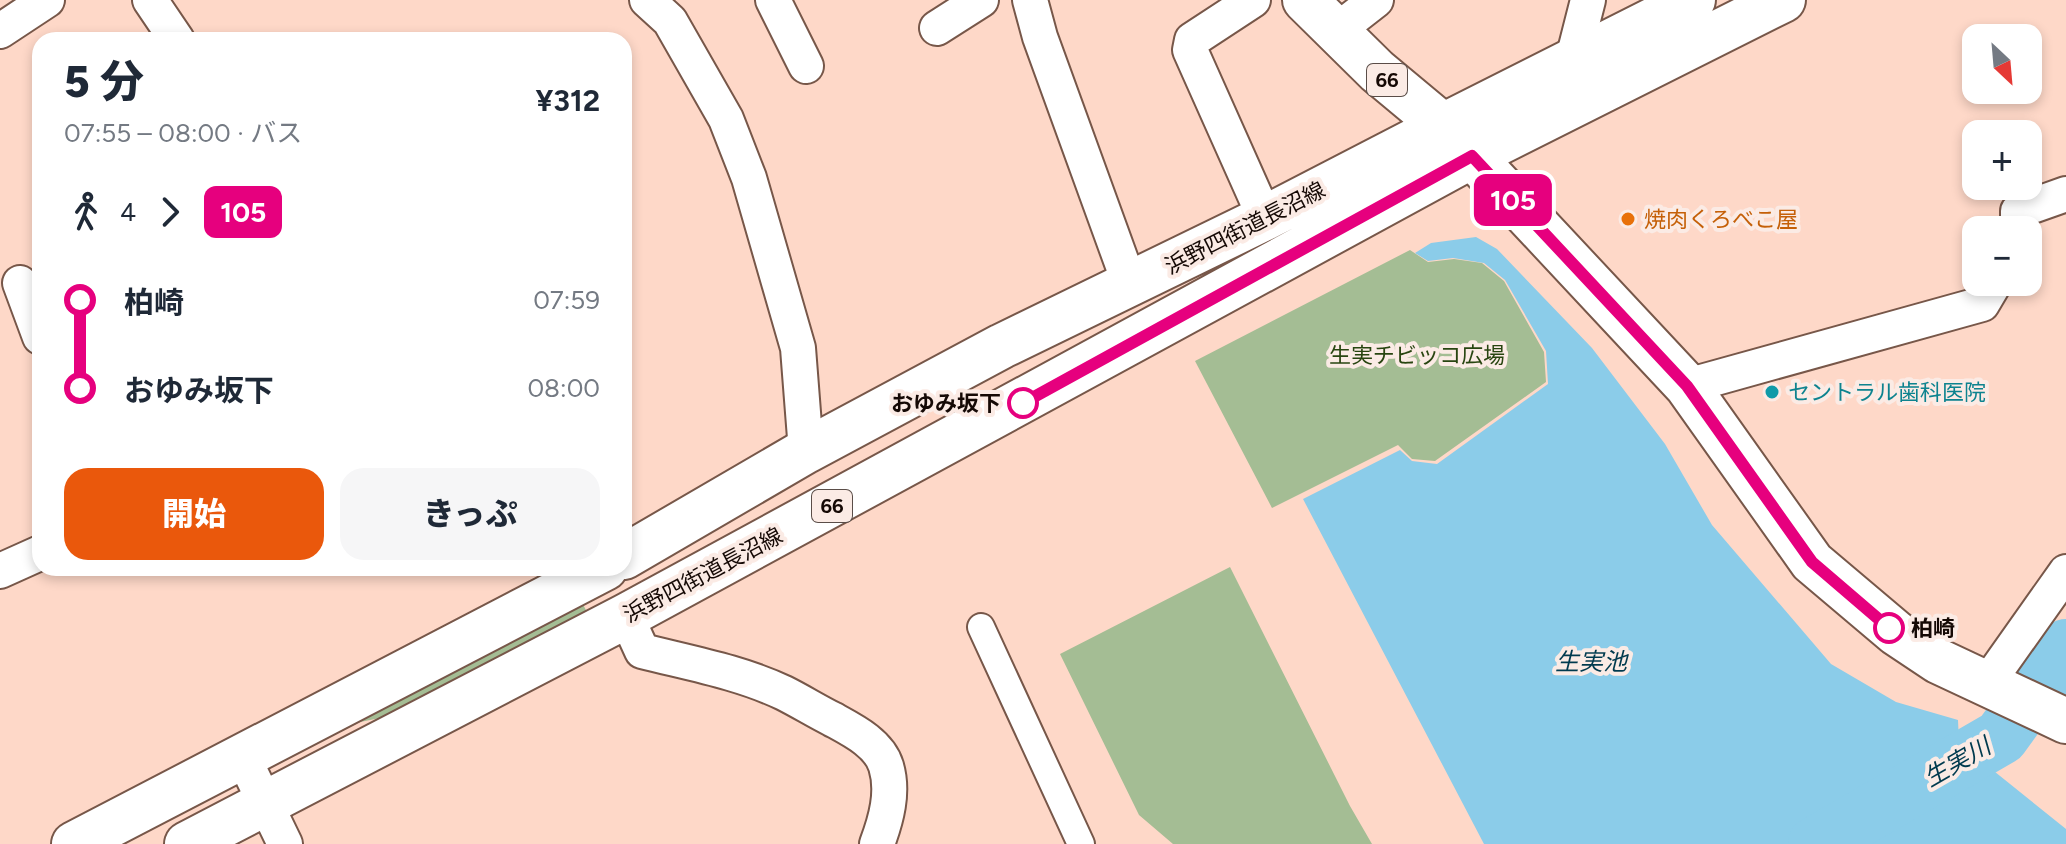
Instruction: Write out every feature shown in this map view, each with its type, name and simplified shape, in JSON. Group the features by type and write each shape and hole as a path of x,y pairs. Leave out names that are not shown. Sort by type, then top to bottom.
{"main road":[{"name":"66","path":"1305,0 1377,71 1458,141"},
{"path":"1458,141 1783,0"},
{"path":"1458,141 1573,59 1681,3"},
{"name":"浜野四街道長沼線","path":"632,552 806,451 1002,346 1265,218 1458,141"},
{"name":"浜野四街道長沼線","path":"187,844 626,616 1128,346 1458,141"},
{"path":"1458,141 1687,386 1812,562 1896,633 1938,661 2066,721"},
{"path":"74,844 243,757 569,576"}],"street":[{"path":"0,31 47,0"},
{"path":"150,0 172,32"},
{"path":"773,0 806,66"},
{"path":"937,28 981,0"},
{"path":"1030,0 1040,37 1130,285"},
{"path":"1253,0 1192,40 1190,50 1265,218"},
{"path":"1335,32 1376,0"},
{"path":"1573,59 1588,0"},
{"path":"667,7 726,119 749,178 798,348 806,451"},
{"path":"2018,216 2018,211 2066,194"},
{"path":"20,283 32,315"},
{"path":"1687,386 1982,304 1987,296"},
{"path":"0,571 32,557"},
{"path":"1986,685 2066,572"},
{"path":"626,616 642,651 726,673 782,692 859,734 879,751 886,765 890,788 886,816 877,844"},
{"path":"981,627 1081,844"},
{"path":"243,757 285,844"}],"green space":[{"name":"生実チビッコ広場","path":"1410,250 1428,262 1454,259 1482,263 1504,281 1544,352 1546,382 1435,461 1412,459 1398,445 1272,508 1195,361"},
{"path":"1230,567 1372,844 1173,844 1139,815 1060,654"},
{"path":"579,597 587,612 405,713 360,722 318,743 316,739"}],"water":[{"name":"生実池","path":"1476,237 1497,249 1592,348 1665,444 1712,525 1831,664 1896,702 1958,720 1959,743 2066,829 2066,844 1484,844 1303,499 1400,450 1412,461 1437,464 1548,384 1546,351 1505,280 1484,263 1453,258 1428,261 1415,253 1431,243"}],"waterway":[{"name":"生実川","path":"1816,844 2001,737 2066,647"}],"bus line":[{"name":"105","path":"1023,403 1472,156 1687,386 1812,562 1889,628"}],"place":[{"name":"焼肉くろべこ屋","path":"1628,219"},
{"name":"セントラル歯科医院","path":"1772,392"},
{"name":"おゆみ坂下","path":"1023,403"},
{"name":"柏崎","path":"1889,628"}]}
